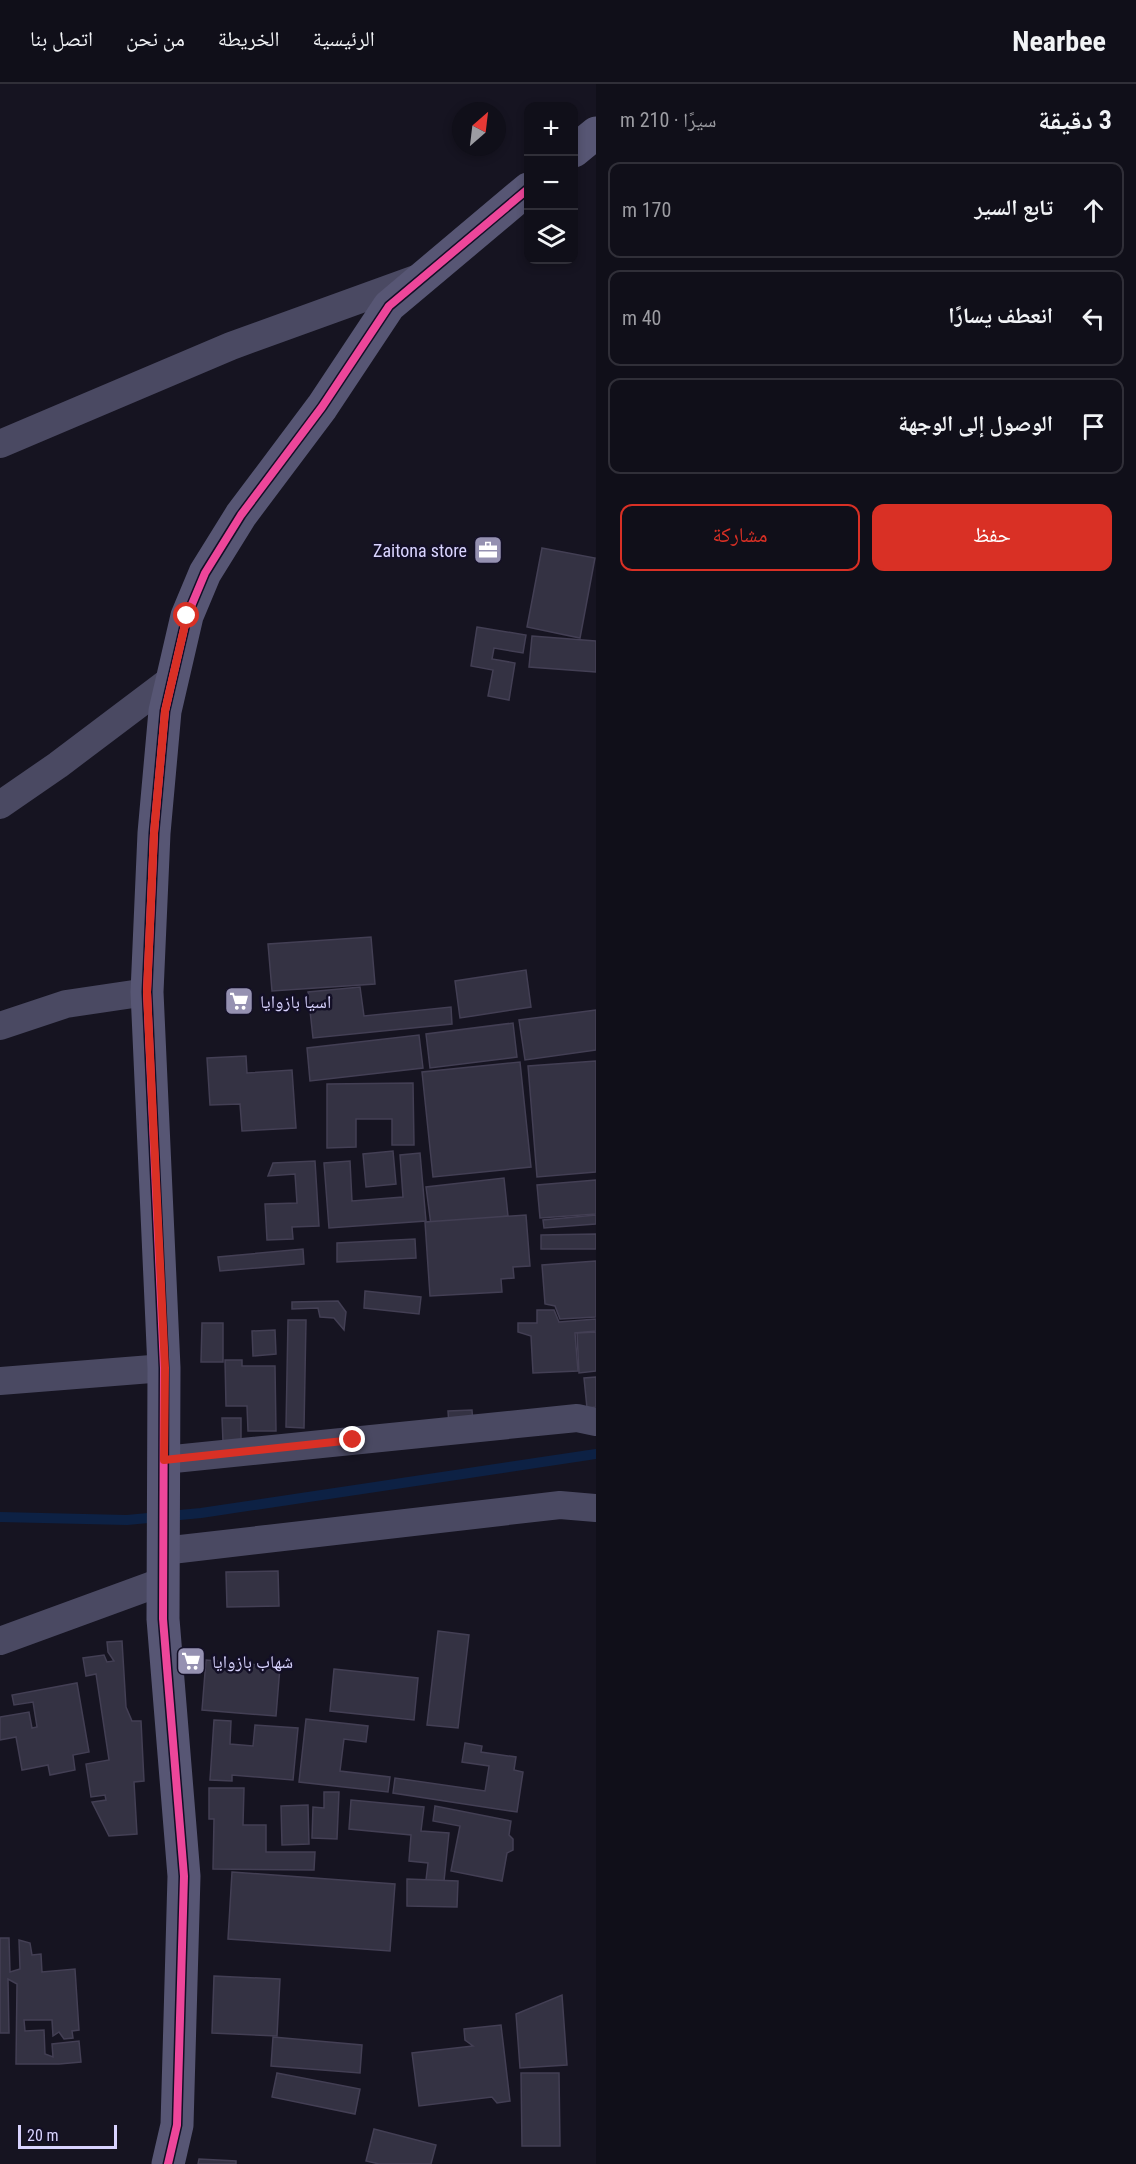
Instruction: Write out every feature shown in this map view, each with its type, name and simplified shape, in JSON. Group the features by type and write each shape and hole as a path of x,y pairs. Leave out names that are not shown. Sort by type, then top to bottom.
{"street":[{"path":"578,147 596,133"},
{"path":"168,2164 177,2126 184,1876 164,1619 165,1368 147,992 154,833 165,711 187,616 205,573 241,515 322,407 389,306 524,192"},
{"path":"0,444 231,346 423,276"},
{"path":"0,805 58,765 172,679"},
{"path":"0,1026 66,1004 147,992"},
{"path":"0,1382 165,1368"},
{"path":"164,1460 577,1418 596,1422"},
{"path":"0,1641 164,1566 560,1504 596,1508"}],"building":[{"path":"542,548 595,558 580,638 527,627"},
{"path":"477,627 526,635 523,653 494,648 492,659 515,663 509,700 488,696 493,670 471,666"},
{"path":"532,636 596,641 596,672 529,667"},
{"path":"371,937 375,984 272,991 268,944"},
{"path":"526,970 531,1007 460,1018 455,981"},
{"path":"360,987 364,1016 451,1007 452,1024 313,1038 308,992"},
{"path":"596,1010 596,1050 525,1060 519,1020"},
{"path":"513,1023 517,1057 430,1068 426,1034"},
{"path":"419,1035 423,1068 310,1081 307,1048"},
{"path":"246,1056 247,1073 292,1070 296,1128 242,1131 240,1104 210,1105 207,1058"},
{"path":"596,1061 596,1172 537,1177 528,1066"},
{"path":"520,1062 531,1167 433,1177 422,1072"},
{"path":"413,1083 414,1145 392,1145 392,1119 356,1119 356,1147 327,1148 327,1084"},
{"path":"393,1151 396,1184 366,1187 363,1154"},
{"path":"420,1153 426,1221 329,1228 324,1163 350,1161 352,1201 403,1197 400,1155"},
{"path":"315,1161 319,1226 292,1227 293,1239 267,1240 265,1204 297,1203 295,1174 268,1176 273,1163"},
{"path":"504,1178 508,1216 431,1225 426,1187"},
{"path":"596,1180 596,1214 540,1218 537,1185"},
{"path":"526,1215 530,1266 513,1267 514,1278 501,1279 502,1292 430,1296 425,1222"},
{"path":"596,1215 596,1224 544,1228 543,1220"},
{"path":"596,1234 596,1249 541,1249 541,1235"},
{"path":"415,1239 416,1258 337,1262 337,1243"},
{"path":"303,1249 304,1264 220,1271 218,1257"},
{"path":"596,1261 596,1317 560,1319 555,1306 545,1304 542,1265"},
{"path":"365,1291 421,1297 419,1314 364,1308"},
{"path":"338,1301 346,1312 344,1330 334,1318 320,1317 318,1308 292,1309 292,1302"},
{"path":"537,1310 554,1310 559,1322 596,1319 596,1331 575,1333 578,1371 533,1373 531,1336 518,1332 518,1323 537,1323"},
{"path":"288,1320 306,1320 304,1428 286,1427"},
{"path":"202,1323 223,1323 223,1362 201,1362"},
{"path":"275,1330 276,1354 253,1356 252,1331"},
{"path":"596,1332 596,1371 579,1373 577,1333"},
{"path":"225,1360 242,1360 242,1366 275,1366 276,1431 248,1431 247,1406 226,1406"},
{"path":"596,1377 596,1407 587,1408 584,1378"},
{"path":"472,1410 473,1424 449,1426 448,1411"},
{"path":"222,1418 241,1418 241,1442 223,1442"},
{"path":"278,1571 279,1606 227,1607 226,1572"},
{"path":"438,1631 469,1635 458,1728 427,1725"},
{"path":"122,1641 126,1707 132,1721 141,1721 144,1781 134,1782 137,1834 109,1836 92,1802 106,1800 105,1795 91,1797 86,1764 109,1760 96,1674 86,1676 83,1658 104,1655 107,1662 114,1661 108,1652 107,1642"},
{"path":"206,1660 280,1667 276,1716 202,1710"},
{"path":"334,1669 418,1678 414,1720 330,1711"},
{"path":"77,1683 89,1752 73,1755 75,1770 50,1775 48,1765 22,1770 16,1737 0,1740 0,1717 29,1712 32,1728 37,1727 33,1702 14,1705 12,1695"},
{"path":"306,1719 368,1726 366,1742 344,1739 340,1771 390,1777 388,1792 299,1782"},
{"path":"214,1720 231,1721 230,1744 253,1746 255,1725 298,1728 293,1780 232,1775 232,1781 210,1780"},
{"path":"465,1743 482,1746 481,1752 516,1757 514,1770 523,1772 517,1812 393,1793 395,1778 485,1791 489,1766 462,1762"},
{"path":"209,1788 244,1788 243,1825 266,1825 266,1852 315,1852 314,1870 213,1869 214,1819 209,1819"},
{"path":"324,1792 339,1792 337,1839 312,1838 313,1807 324,1808"},
{"path":"351,1800 424,1807 421,1831 449,1833 444,1881 426,1880 428,1863 409,1861 411,1835 349,1829"},
{"path":"308,1805 309,1844 282,1845 281,1806"},
{"path":"435,1806 511,1821 509,1835 513,1839 513,1850 507,1853 502,1881 451,1871 460,1826 433,1821"},
{"path":"232,1872 395,1884 390,1951 228,1939"},
{"path":"407,1879 458,1881 457,1907 407,1906"},
{"path":"0,1938 9,1938 10,1972 20,1969 19,1940 30,1943 32,1955 41,1954 42,1972 75,1969 79,2030 72,2031 73,2038 64,2039 59,2032 53,2036 52,2020 24,2020 25,2031 44,2030 45,2054 53,2057 52,2044 79,2041 81,2062 16,2064 17,1984 8,1979 9,2033 0,2033"},
{"path":"214,1976 280,1979 277,2036 212,2033"},
{"path":"562,1995 567,2065 520,2068 516,2014"},
{"path":"501,2025 510,2101 497,2103 492,2097 419,2106 412,2053 473,2046 465,2040 464,2029"},
{"path":"273,2037 362,2045 360,2073 271,2066"},
{"path":"277,2073 360,2089 355,2114 272,2097"},
{"path":"521,2073 559,2073 560,2146 522,2146"},
{"path":"374,2129 436,2145 431,2164 379,2164 366,2161"},
{"path":"199,2159 236,2161 236,2164 198,2164"}],"waterway":[{"path":"0,1517 127,1520 201,1513 596,1454"}],"cycle path":[{"path":"168,2164 177,2125 184,1876 163,1619 164,1368 147,992 154,833 165,711 187,616 205,573 241,515 322,407 389,306 524,192"}],"place":[{"name":"Zaitona store","path":"488,550"},
{"name":"اسيا بازوايا","path":"239,1001"},
{"name":"شهاب بازوايا","path":"191,1661"}],"route":[{"path":"187,616 165,711 154,833 147,992 165,1368 164,1460 353,1440"}]}
